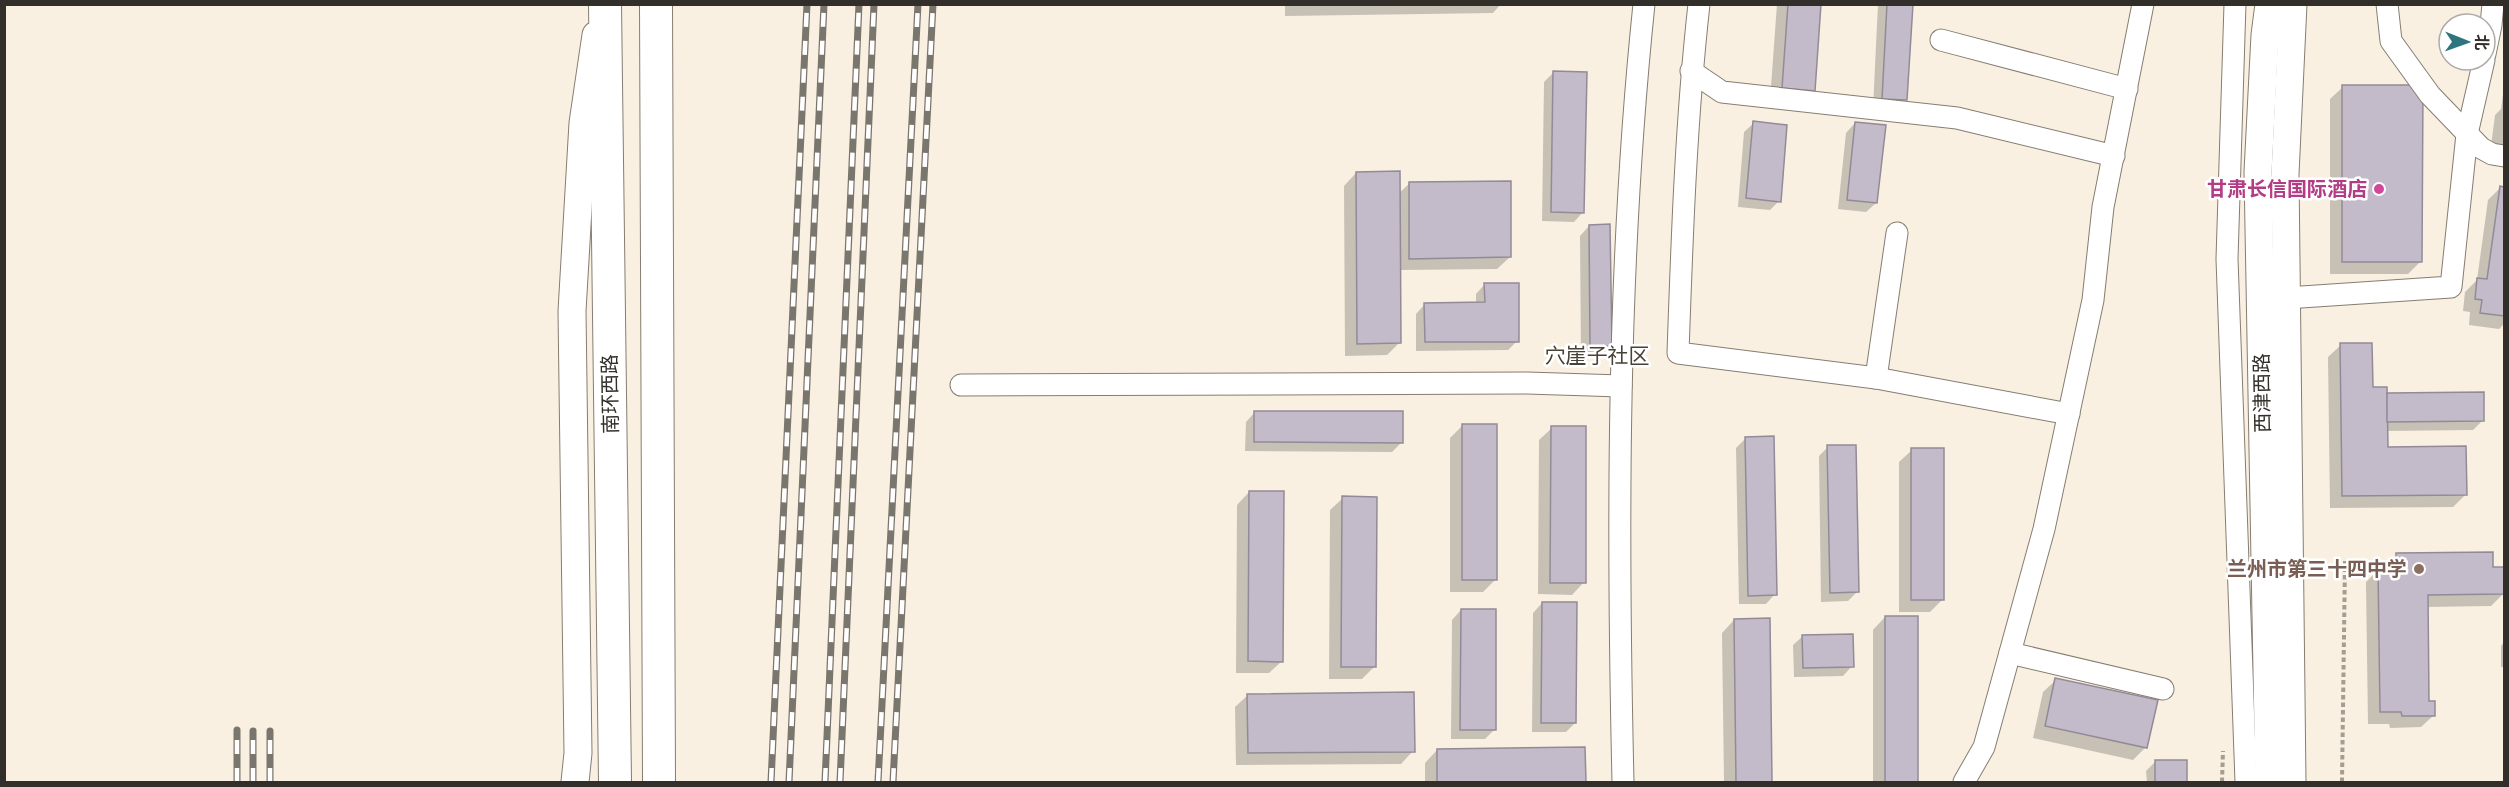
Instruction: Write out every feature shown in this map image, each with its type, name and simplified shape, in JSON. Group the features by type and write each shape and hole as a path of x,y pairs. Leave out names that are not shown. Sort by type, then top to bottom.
{"highway":[{"name":"南环西路","path":"602,4 615,783"},
{"path":"656,4 659,783"}],"main road":[{"path":"575,783 578,753 573,311 583,123 602,4"},
{"name":"西津西路","path":"2268,783 2258,172 2265,35 2269,4"},
{"name":"西津西路","path":"2292,783 2285,174 2293,4"}],"street":[{"path":"1623,783 1619,623 1621,386 1632,116 1644,4"},
{"path":"1699,4 1691,71 1684,176 1678,353 1876,378 2069,414"},
{"path":"1964,783 1984,747 2044,529 2093,300 2103,207 2143,4"},
{"path":"2235,4 2227,259 2246,783"},
{"path":"2386,4 2391,41 2430,95 2481,148 2492,154 2505,156"},
{"path":"1941,40 2127,88"},
{"path":"1691,71 1722,92 1957,118 2114,156"},
{"path":"2286,298 2451,287 2467,134 2481,72"},
{"path":"1876,378 1897,233"},
{"path":"961,386 1527,384 1621,386"},
{"path":"2010,653 2163,689"}],"path":[{"path":"2341,783 2345,561"},
{"path":"2222,783 2224,741"}],"building":[{"path":"1788,4 1821,4 1815,91 1782,88"},
{"path":"1887,4 1913,4 1907,100 1882,99"},
{"path":"1553,71 1587,72 1584,213 1551,212"},
{"path":"2342,85 2423,85 2422,262 2342,262"},
{"path":"1753,121 1787,125 1781,202 1746,198"},
{"path":"1855,122 1886,125 1877,203 1847,200"},
{"path":"1400,171 1401,343 1357,344 1356,172"},
{"path":"1511,181 1511,257 1409,259 1409,182"},
{"path":"2500,186 2504,187 2504,316 2480,313 2482,300 2475,299 2477,278 2487,279"},
{"path":"1610,224 1612,346 1590,347 1589,225"},
{"path":"1484,283 1519,283 1519,342 1425,342 1424,303 1485,302"},
{"path":"2340,343 2372,343 2373,387 2387,387 2388,447 2466,446 2467,495 2342,496"},
{"path":"2484,392 2484,421 2387,422 2387,393"},
{"path":"1254,411 1403,411 1403,443 1254,442"},
{"path":"1462,424 1497,424 1497,580 1462,580"},
{"path":"1551,426 1586,426 1586,583 1550,583"},
{"path":"1774,436 1777,595 1748,596 1745,437"},
{"path":"1827,445 1856,445 1859,592 1830,593"},
{"path":"1911,448 1944,448 1944,600 1911,600"},
{"path":"1249,491 1284,491 1283,662 1248,661"},
{"path":"1342,496 1377,497 1376,667 1341,667"},
{"path":"2493,552 2493,567 2504,567 2504,594 2428,595 2429,701 2435,701 2435,716 2402,716 2401,712 2380,712 2378,568 2396,568 2396,553"},
{"path":"1542,602 1577,602 1576,723 1541,723"},
{"path":"1461,609 1496,609 1496,730 1460,730"},
{"path":"1885,616 1918,616 1918,782 1885,782"},
{"path":"1770,618 1772,782 1736,782 1734,619"},
{"path":"1853,634 1854,667 1803,668 1802,635"},
{"path":"2055,678 2158,700 2147,748 2045,726"},
{"path":"1414,692 1415,752 1248,753 1247,694"},
{"path":"1585,747 1586,782 1437,782 1437,749"},
{"path":"2155,760 2187,760 2187,782 2155,782"}],"railway":[{"path":"771,782 807,4"},
{"path":"789,782 824,4"},
{"path":"825,782 859,4"},
{"path":"840,782 874,4"},
{"path":"878,782 918,4"},
{"path":"893,782 933,4"},
{"path":"237,730 237,782"},
{"path":"253,731 253,782"},
{"path":"270,731 270,782"}],"place":[{"name":"甘肃长信国际酒店","path":"2379,189"},
{"name":"兰州市第三十四中学","path":"2419,569"}],"district":[{"name":"穴崖子社区","path":"1597,356"}]}
